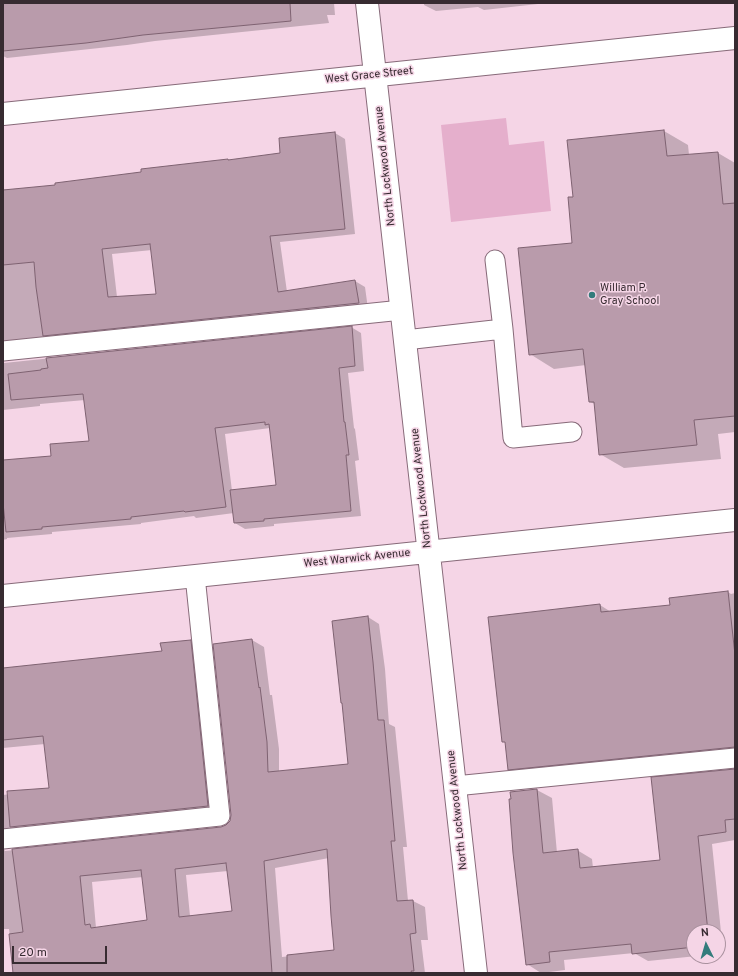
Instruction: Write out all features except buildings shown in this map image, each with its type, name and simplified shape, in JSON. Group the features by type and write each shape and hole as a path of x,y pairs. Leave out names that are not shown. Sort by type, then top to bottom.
{"street":[{"name":"North Lockwood Avenue","path":"368,3 476,973"},
{"name":"West Grace Street","path":"3,114 735,38"},
{"name":"West Warwick Avenue","path":"3,596 735,520"}],"lane":[{"path":"495,260 514,438 572,432"},
{"path":"3,351 402,310"},
{"path":"405,340 503,329"},
{"path":"3,839 220,816 195,576"},
{"path":"455,786 735,758"}],"shaded area":[{"path":"506,118 509,145 544,141 551,211 451,222 441,125"}],"place":[{"name":"William P. Gray School","path":"592,295"}]}
